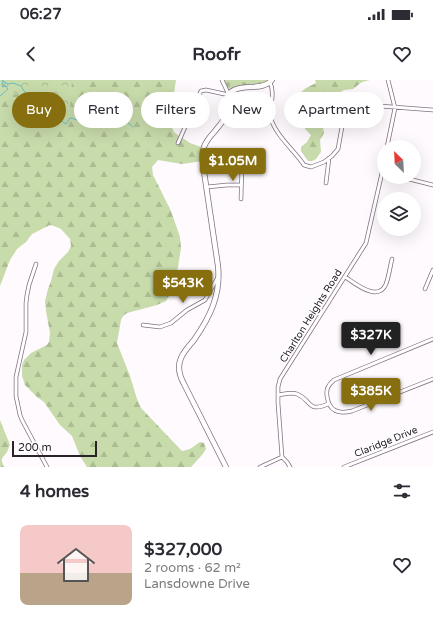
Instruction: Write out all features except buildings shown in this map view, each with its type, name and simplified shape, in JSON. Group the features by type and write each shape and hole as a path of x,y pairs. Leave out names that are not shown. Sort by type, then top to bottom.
{"street":[{"path":"222,80 228,92"},
{"path":"388,80 395,108 388,140"},
{"path":"231,92 259,87 271,81 273,89 269,114 279,134 304,165 311,167 324,162 338,149 345,110 352,104 433,110"},
{"path":"178,143 201,91 206,90 218,93"},
{"path":"218,128 207,141 203,151 203,161 219,276 218,287 211,311 201,329 181,358 178,367 180,377 226,466 220,467"},
{"path":"326,183 329,158"},
{"path":"241,199 242,165"},
{"path":"421,182 433,185"},
{"name":"Charlton Heights Road","path":"282,457 278,403 278,387 280,379 366,243 380,184"},
{"path":"207,187 241,185"},
{"path":"345,277 369,291 380,292 386,284 392,259"},
{"path":"36,264 28,285 26,303 26,332 16,378 16,396 22,420 47,467"},
{"path":"425,289 433,270"},
{"path":"142,325 160,327 171,323 188,310 205,300 219,276"},
{"path":"433,339 334,380 328,385 326,392 328,404 334,410 340,412 352,411 433,379"},
{"path":"278,395 296,393 314,408 328,404"},
{"name":"Claridge Drive","path":"344,467 433,432"},
{"path":"260,467 282,457 290,467"}],"green space":[{"path":"0,80 176,80 174,92 141,92 141,128 172,128 174,132 190,143 204,148 203,161 182,164 158,160 152,167 153,175 171,211 180,237 181,248 178,267 173,289 166,301 127,313 123,316 117,343 141,408 182,451 190,449 200,442 204,443 206,449 202,455 191,467 87,467 80,456 72,436 60,425 44,402 25,385 22,376 22,365 24,360 31,353 47,345 49,342 50,333 45,301 54,269 59,261 68,252 71,246 70,239 61,229 50,225 32,234 26,242 17,249 10,260 0,286"},
{"path":"0,80 72,80 70,109 66,108 66,92 13,92"},
{"path":"224,80 269,80 260,84 228,89"},
{"path":"315,80 370,80 362,82 353,89 340,92 301,92 316,83"},
{"path":"323,128 324,133 320,140 321,152 316,159 312,161 308,161 301,151 301,147 307,142 311,135 305,129"},
{"path":"0,420 10,445 2,459 4,467 0,467"}],"waterway":[{"path":"0,96 8,89 6,86 3,87 3,80"},
{"path":"3,81 8,84 13,83 21,86 26,94 29,93 39,103 42,103 49,112 66,124 70,118 74,119"}]}
